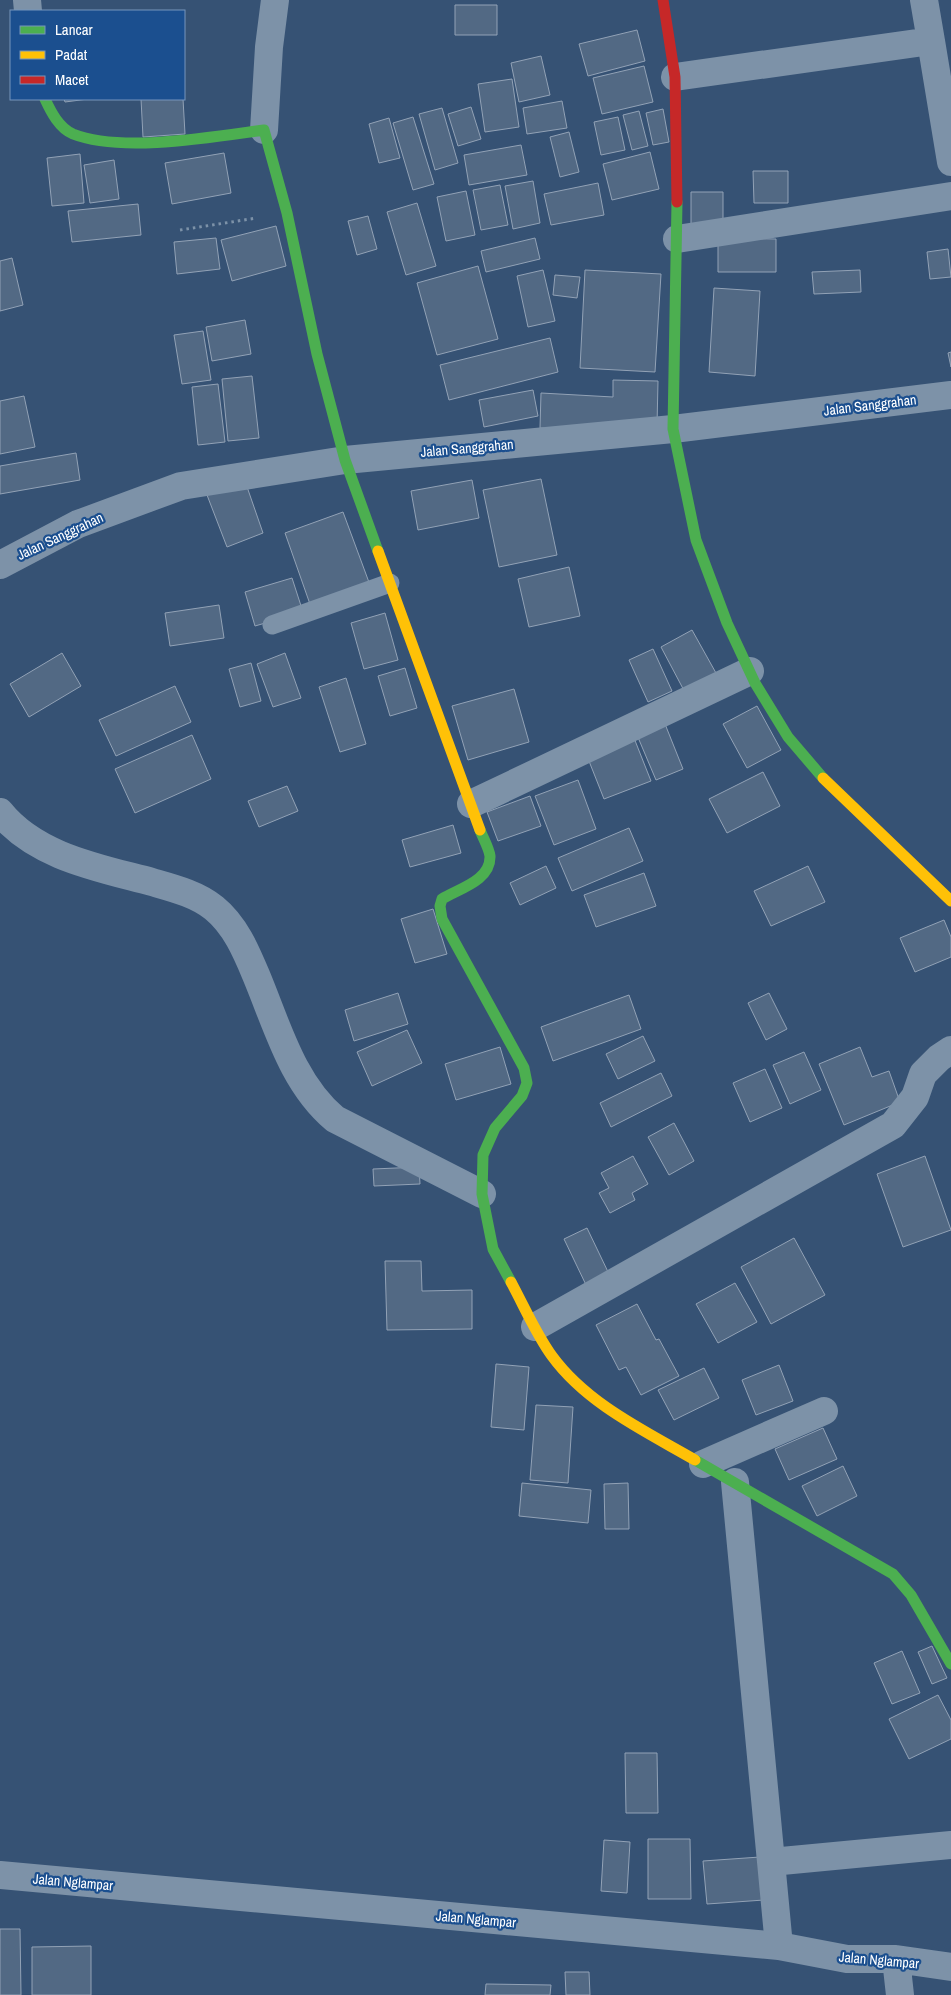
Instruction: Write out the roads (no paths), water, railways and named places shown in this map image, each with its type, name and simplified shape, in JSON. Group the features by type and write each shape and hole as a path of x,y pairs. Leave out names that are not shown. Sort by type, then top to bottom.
{"street":[{"path":"275,0 269,47 264,130 287,213 317,354 345,460 490,856 488,869 482,878 442,899 440,906 442,919 524,1068 527,1083 522,1096 496,1128 483,1155 482,1194 493,1249 551,1355 573,1381 617,1415 893,1574 911,1595 951,1664"},
{"path":"663,0 675,77 677,239 673,429 696,540 727,623 750,671 788,737 815,770 951,900"},
{"path":"924,0 951,162"},
{"path":"675,77 931,40"},
{"path":"45,100 50,113 72,134 120,143 264,130"},
{"path":"677,239 951,196"},
{"name":"Jalan Sanggrahan","path":"0,565 78,524 181,486 345,460 673,429 951,395"},
{"path":"471,804 750,671"},
{"path":"0,812 8,822 25,834 78,862 173,888 197,898 214,908 229,922 244,947 297,1073 320,1106 336,1119 482,1194"},
{"path":"535,1326 893,1125 915,1097 923,1074 939,1058 951,1050"},
{"path":"703,1464 824,1411"},
{"path":"735,1482 779,1946"},
{"path":"771,1862 951,1845"},
{"name":"Jalan Nglampar","path":"0,1875 779,1946 847,1959 896,1960 951,1967"},
{"path":"896,1960 900,1995"}],"lane":[{"path":"272,625 390,583"}]}
